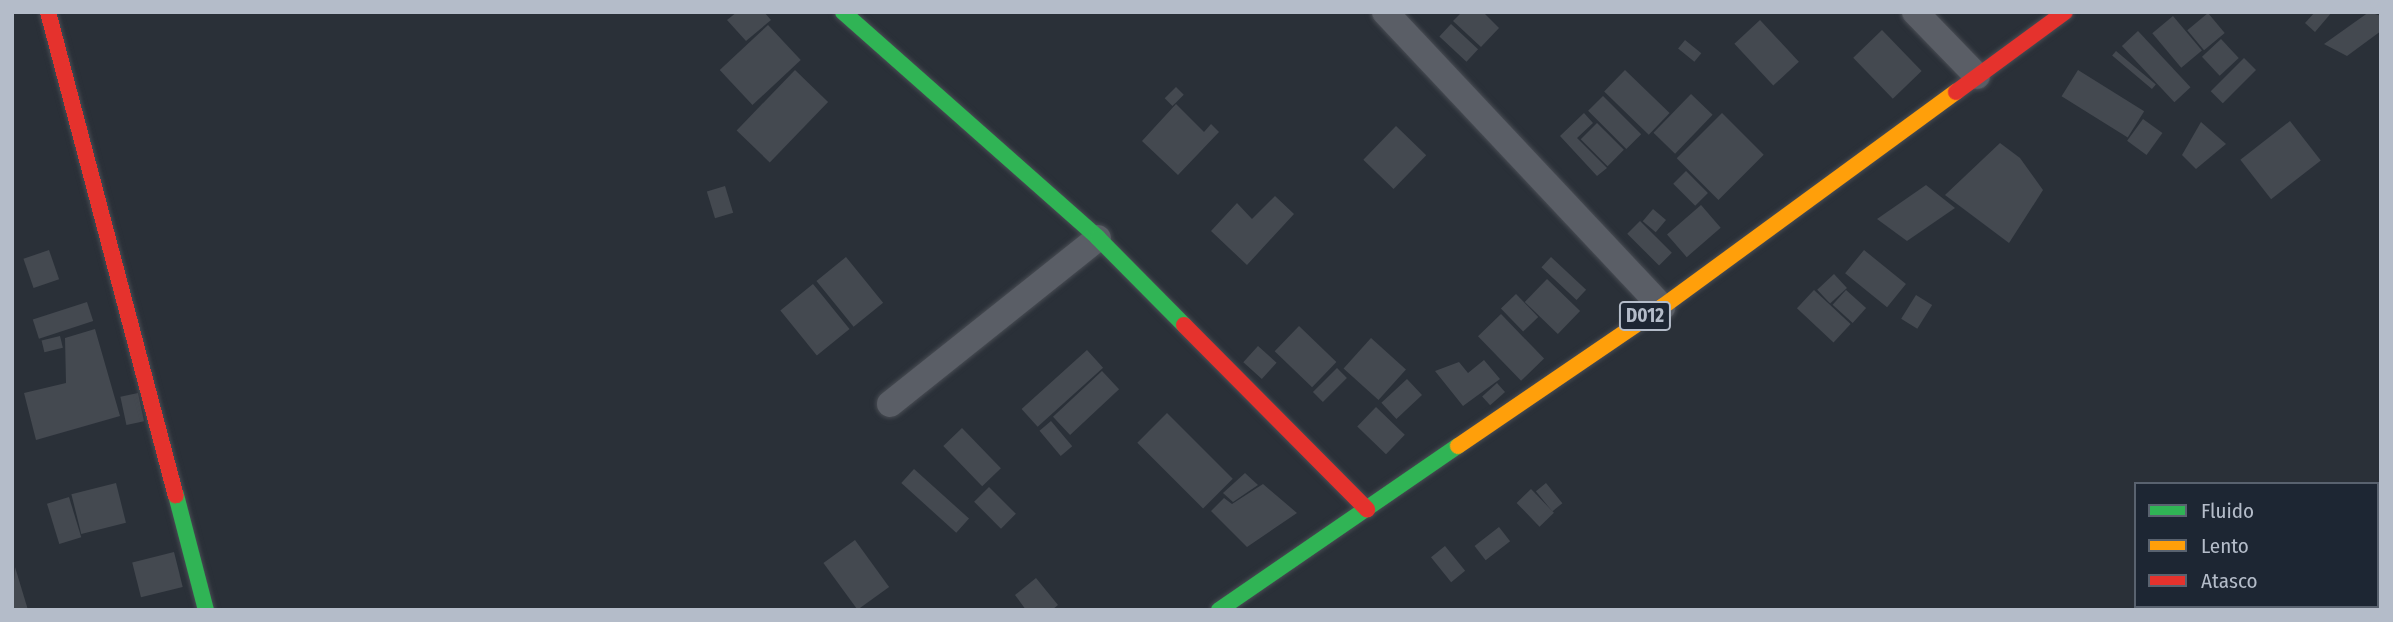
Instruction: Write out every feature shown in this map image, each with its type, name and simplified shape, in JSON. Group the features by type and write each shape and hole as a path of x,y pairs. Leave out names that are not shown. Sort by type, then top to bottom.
{"street":[{"path":"48,12 206,610"},
{"path":"843,12 1098,238 1367,509"},
{"path":"1384,12 1662,307"},
{"path":"1916,12 1977,76"},
{"name":"D012","path":"1219,610 1662,307 2065,12"},
{"path":"890,404 1098,238"}],"building":[{"path":"737,12 764,12 771,20 746,41 727,20"},
{"path":"1462,12 1483,12 1499,28 1481,47 1453,21"},
{"path":"2315,12 2332,12 2315,32 2305,23"},
{"path":"2369,12 2381,16 2381,31 2347,56 2324,44"},
{"path":"2208,13 2225,33 2204,50 2187,30"},
{"path":"2173,16 2202,50 2181,68 2152,33"},
{"path":"1760,20 1799,62 1773,86 1734,44"},
{"path":"1451,24 1478,49 1466,62 1439,36"},
{"path":"768,25 801,60 752,105 720,70"},
{"path":"1882,30 1922,71 1893,99 1853,58"},
{"path":"2138,31 2191,87 2174,102 2122,46"},
{"path":"2221,39 2239,58 2220,76 2202,57"},
{"path":"1685,40 1701,53 1694,62 1678,49"},
{"path":"2116,51 2156,84 2152,89 2112,56"},
{"path":"2244,58 2256,70 2223,103 2211,91"},
{"path":"795,70 828,102 770,162 737,130"},
{"path":"1625,70 1670,113 1649,135 1604,92"},
{"path":"2078,70 2144,111 2128,138 2062,96"},
{"path":"1176,87 1184,95 1172,106 1165,98"},
{"path":"1691,94 1713,115 1675,154 1653,133"},
{"path":"1603,96 1641,134 1626,149 1588,111"},
{"path":"1176,104 1204,132 1211,124 1219,132 1178,175 1142,141"},
{"path":"1584,113 1593,123 1577,138 1607,168 1597,176 1560,136"},
{"path":"1722,113 1764,155 1718,200 1677,158"},
{"path":"2143,119 2162,133 2147,155 2127,141"},
{"path":"2290,121 2321,160 2271,199 2240,160"},
{"path":"2201,122 2226,144 2196,169 2182,155"},
{"path":"1597,123 1624,150 1608,166 1581,139"},
{"path":"1396,126 1426,155 1394,189 1363,160"},
{"path":"2000,143 2020,158 2043,190 2009,243 1945,195"},
{"path":"1686,171 1708,193 1695,206 1673,184"},
{"path":"1926,185 1955,208 1907,241 1877,219"},
{"path":"725,186 733,213 715,218 707,192"},
{"path":"1275,196 1294,214 1247,265 1211,231 1237,203 1252,219"},
{"path":"1701,205 1721,228 1687,257 1667,235"},
{"path":"1653,209 1666,220 1656,232 1643,221"},
{"path":"1640,221 1672,253 1659,266 1627,234"},
{"path":"49,250 59,279 34,288 23,259"},
{"path":"1864,250 1906,284 1887,307 1845,273"},
{"path":"846,257 883,303 854,327 816,281"},
{"path":"1551,257 1586,290 1577,300 1541,267"},
{"path":"1834,274 1847,288 1830,304 1817,290"},
{"path":"1547,279 1580,311 1558,334 1525,302"},
{"path":"813,284 850,329 817,356 780,310"},
{"path":"1814,290 1851,324 1834,342 1797,308"},
{"path":"1846,290 1866,308 1853,323 1833,305"},
{"path":"1516,294 1538,317 1523,332 1501,309"},
{"path":"1916,295 1932,305 1917,329 1901,319"},
{"path":"87,302 93,321 39,339 33,320"},
{"path":"1501,314 1544,359 1521,381 1478,336"},
{"path":"1299,326 1336,362 1312,387 1275,351"},
{"path":"95,329 120,416 36,440 24,393 66,383 65,338"},
{"path":"60,336 63,348 44,352 42,341"},
{"path":"1371,338 1406,369 1378,400 1344,368"},
{"path":"1258,346 1277,363 1262,379 1243,362"},
{"path":"1087,350 1103,368 1038,427 1022,409"},
{"path":"1484,360 1500,379 1463,406 1435,371 1459,362 1468,373"},
{"path":"1337,368 1347,378 1323,402 1313,392"},
{"path":"1102,371 1119,389 1070,435 1053,417"},
{"path":"1407,379 1422,395 1396,419 1381,403"},
{"path":"1497,383 1505,392 1490,405 1482,396"},
{"path":"138,393 144,421 126,425 120,397"},
{"path":"1376,407 1405,435 1386,454 1357,426"},
{"path":"1167,413 1233,479 1203,508 1137,443"},
{"path":"1051,421 1072,446 1061,456 1040,431"},
{"path":"962,428 1001,468 982,486 943,446"},
{"path":"914,469 969,519 956,533 901,483"},
{"path":"1245,473 1258,485 1233,502 1223,493"},
{"path":"116,483 126,523 81,534 71,494"},
{"path":"1546,483 1562,503 1552,511 1536,491"},
{"path":"1263,484 1297,513 1247,547 1211,511 1224,498 1232,504"},
{"path":"989,487 1016,514 1001,529 974,502"},
{"path":"1531,489 1554,513 1540,527 1517,503"},
{"path":"69,497 81,537 59,544 47,504"},
{"path":"1499,527 1510,541 1486,560 1475,546"},
{"path":"855,540 889,587 858,610 823,563"},
{"path":"1445,546 1465,571 1451,582 1431,557"},
{"path":"174,552 183,587 141,597 132,562"},
{"path":"15,567 28,610 12,610"},
{"path":"1036,578 1058,605 1052,610 1026,610 1015,595"}],"traffic: fast":[{"path":"843,12 1098,238 1184,325"},
{"path":"1219,610 1458,446"},
{"path":"176,495 206,610"}],"traffic: slow":[{"path":"1458,446 1662,307 1956,92"}],"traffic: jam":[{"path":"48,12 176,495"},
{"path":"1956,92 2065,12"},
{"path":"1184,325 1367,509"}]}
